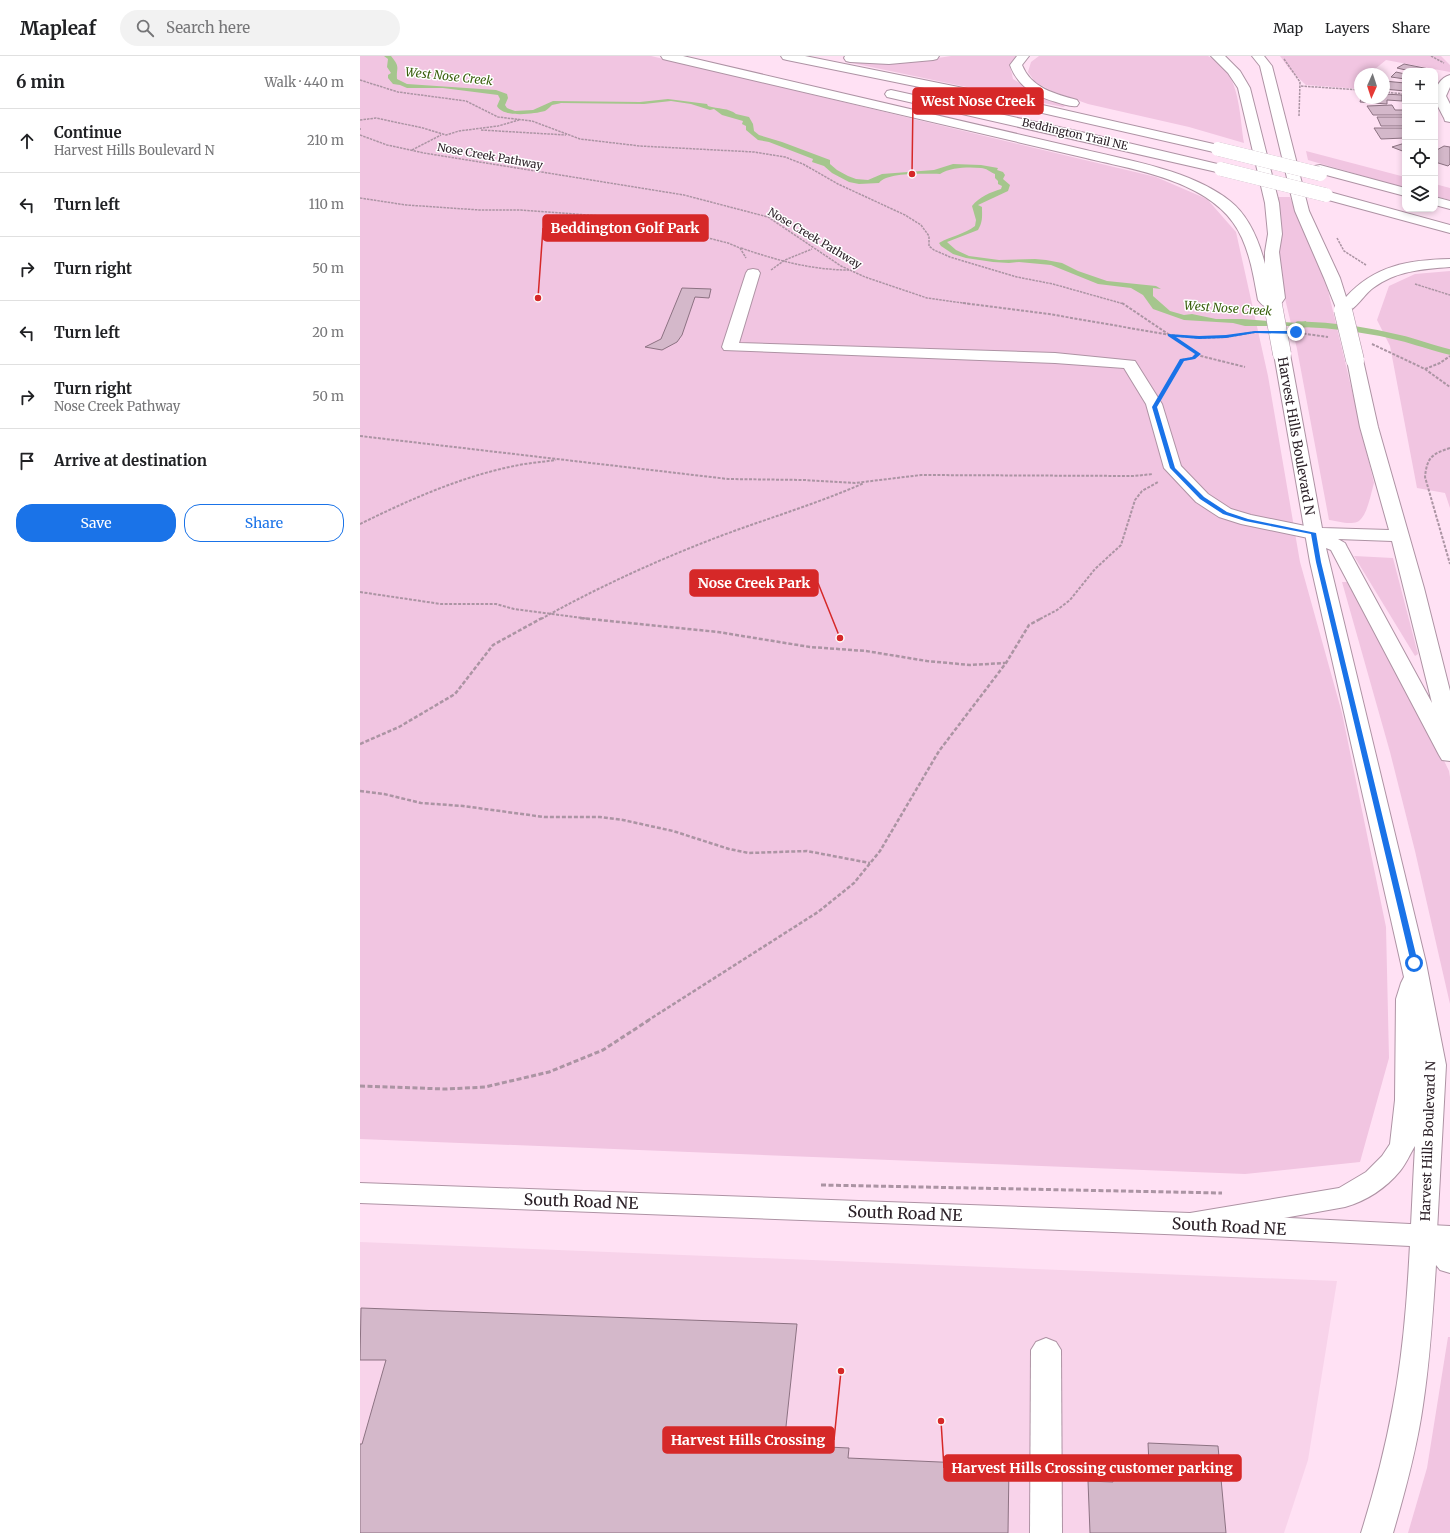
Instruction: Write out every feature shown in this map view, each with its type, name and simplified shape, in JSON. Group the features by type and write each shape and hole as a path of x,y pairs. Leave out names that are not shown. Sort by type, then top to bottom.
{"main road":[{"path":"667,56 1086,154 1143,169 1183,182 1214,197 1225,204 1234,214 1250,239 1266,300 1273,305 1277,298 1272,252 1275,234 1272,203 1244,88 1223,58"},
{"path":"705,56 845,85"},
{"name":"Beddington Trail NE","path":"787,56 1061,113 1320,171"},
{"path":"833,56 889,60 933,56"},
{"path":"1023,56 1016,65 1020,78 1028,85 1053,97 1235,145 1402,194"},
{"path":"1258,56 1266,66 1302,212 1332,278 1343,310 1369,428 1400,536 1450,732"},
{"path":"1450,79 1445,84 1440,96 1450,118"},
{"name":"Beddington Trail NE","path":"875,91 1032,124 1221,169 1450,229"},
{"path":"1320,171 1402,191"},
{"path":"1438,203 1450,206"},
{"path":"1343,310 1370,283 1390,271 1419,265 1450,263"},
{"path":"753,273 730,347 1055,358 1129,364 1155,407 1173,468 1202,498 1225,513 1247,520 1313,533 1400,536"},
{"name":"Harvest Hills Boulevard N","path":"1273,305 1319,562 1416,973 1433,1065 1437,1236 1418,1328 1408,1406 1386,1503 1377,1533"},
{"path":"1313,533 1338,547 1450,755"},
{"path":"1190,1224 1344,1197 1376,1180 1392,1163 1403,1144 1408,1100 1408,999 1416,973"},
{"name":"South Road NE","path":"360,1193 1190,1224 1437,1236"},
{"path":"1437,1236 1450,1262"},
{"path":"1046,1350 1046,1533"}],"path":[{"path":"1431,56 1450,66"},
{"path":"360,80 404,93 466,101 498,117 532,121 580,139 640,146 746,151 785,157 803,164 838,184 905,215 921,225 929,236 929,246 934,250 950,257 1017,277 1112,299 1139,313 1198,354 1245,367"},
{"path":"1301,86 1354,90"},
{"path":"1390,93 1402,94"},
{"path":"360,120 376,118 423,128 446,136 460,131 475,130 569,135"},
{"path":"475,130 522,120"},
{"name":"Nose Creek Pathway","path":"360,135 387,145 541,174 684,195 768,217 813,248 851,270 865,277 927,298 1048,314 1170,335 1205,338 1226,337 1262,332"},
{"path":"412,150 442,135"},
{"path":"360,198 406,205 480,210 521,210 628,218 712,238 784,261 825,270 851,270"},
{"path":"740,248 747,260 744,273 766,273 784,261 813,248"},
{"path":"1409,282 1450,295"},
{"path":"1296,332 1331,337"},
{"path":"1368,343 1425,369 1450,387"},
{"path":"1155,407 1182,360 1193,358 1198,354"},
{"path":"1425,369 1440,363 1450,356"},
{"path":"360,436 728,479 804,480 855,483 921,475 1134,476 1153,474 1173,468"},
{"path":"1450,448 1431,456 1426,464 1425,477 1450,564"},
{"path":"360,524 405,501 464,481 509,467 560,459"},
{"path":"360,744 399,727 455,694 462,682 493,644 584,595 705,542 830,498 867,482"},
{"path":"360,1086 445,1089 485,1087 549,1072 603,1050 716,976 818,912 854,883 880,851 939,751 1006,663 1028,625 1057,610 1070,600 1095,569 1121,545 1135,500 1142,491 1158,482"},
{"path":"360,592 442,604 496,604 514,609 549,614 718,632 810,647 866,651 927,661 970,665 1006,663"},
{"path":"360,791 384,794 421,803 463,806 544,817 600,817 624,820 673,831 730,849 749,852 807,851 870,863"},
{"path":"815,1185 1225,1193"}],"shaded area":[{"path":"360,56 651,56 1156,177 1207,199 1236,232 1268,376 1300,562 1342,713 1386,927 1389,1058 1360,1162 1245,1174 360,1139"},
{"path":"384,56 391,56 397,65 397,79 407,84 496,90 507,94 508,98 505,105 507,108 515,111 533,110 553,101 640,102 668,99 707,104 708,106 749,117 753,124 754,131 759,135 830,160 830,164 837,170 856,179 868,180 882,174 934,170 953,164 981,165 998,168 997,170 1003,172 1005,175 1003,179 1010,185 1008,191 978,205 982,207 982,213 980,227 978,230 947,242 956,250 969,256 999,260 1046,260 1062,263 1078,271 1107,281 1156,286 1161,289 1153,288 1153,296 1170,311 1184,315 1192,314 1216,319 1242,319 1297,323 1306,321 1308,327 1245,326 1233,323 1184,320 1153,309 1143,295 1131,288 1098,284 1051,265 1019,262 993,262 966,258 953,254 939,243 975,226 976,220 972,206 985,195 1001,189 1002,186 998,184 995,174 985,169 960,168 949,170 940,174 898,175 883,179 879,183 859,184 849,182 832,173 824,166 812,162 813,159 769,142 758,140 746,130 746,126 742,124 743,121 722,115 714,109 710,110 691,104 671,101 644,104 561,103 552,105 545,111 527,114 512,114 500,110 497,106 500,99 498,95 443,88 407,88 393,84 388,78 388,75 391,73 387,67 388,59"},
{"path":"951,56 1016,56 1010,65 1013,79 1045,98 1067,105 1063,107 847,62 850,60 931,59"},
{"path":"1039,56 1208,56 1220,64 1232,81 1238,101 1244,143 1189,127 1088,104 1052,91 1035,82 1028,72 1031,62"},
{"path":"1280,56 1441,56 1450,65 1450,72 1438,70 1438,68 1429,68 1386,60 1376,68 1354,68 1354,89 1306,85 1291,71"},
{"path":"1306,151 1402,176 1402,187 1308,160"},
{"path":"1438,185 1450,188 1450,200 1438,197"},
{"path":"1278,197 1290,197 1326,282 1374,483 1366,511 1360,520 1354,523 1329,520 1297,349 1283,290 1277,252 1280,232"},
{"path":"1450,271 1450,508 1445,493 1417,488 1390,346 1377,320 1389,286 1415,274"},
{"path":"1354,556 1393,558 1418,654 1415,656"},
{"path":"1342,582 1349,582 1432,736 1449,771 1450,1004 1415,851 1390,752"},
{"path":"360,1242 1337,1281 1308,1460 1284,1533 360,1533"},
{"path":"1448,1337 1450,1337 1450,1533 1408,1533 1427,1468"}],"building":[{"path":"1404,64 1424,68 1402,69 1397,68"},
{"path":"1396,72 1402,73 1402,79 1391,77"},
{"path":"1390,82 1402,83 1402,91 1390,90"},
{"path":"1390,94 1402,95 1402,101 1390,100"},
{"path":"1392,105 1395,110 1402,110 1402,115 1373,115 1367,106"},
{"path":"1377,117 1402,117 1402,126 1381,126"},
{"path":"1374,128 1402,128 1402,138 1381,139"},
{"path":"1402,144 1402,151 1392,147"},
{"path":"1444,146 1450,147 1450,164 1448,166 1438,163 1438,149"},
{"path":"682,288 711,289 709,298 695,297 682,335 677,342 662,350 645,347 661,339"},
{"path":"361,1308 797,1324 784,1445 849,1448 848,1458 1009,1465 1008,1533 360,1533 360,1444 362,1444 386,1360 360,1360"},
{"path":"1148,1443 1218,1446 1226,1533 1090,1533 1088,1481 1113,1482 1112,1463 1149,1464"}],"waterway":[{"name":"West Nose Creek","path":"1298,324 1338,327 1379,333 1450,352"}],"place":[{"name":"West Nose Creek","path":"912,174"},
{"name":"Beddington Golf Park","path":"538,298"},
{"name":"Nose Creek Park","path":"840,638"},
{"name":"Harvest Hills Crossing","path":"841,1371"},
{"name":"Harvest Hills Crossing customer parking","path":"941,1421"}],"route":[{"path":"1296,332 1255,332 1226,337 1199,338 1170,335 1198,354 1193,358 1182,360 1155,407 1173,468 1202,498 1225,513 1247,520 1313,533 1414,963"}]}
